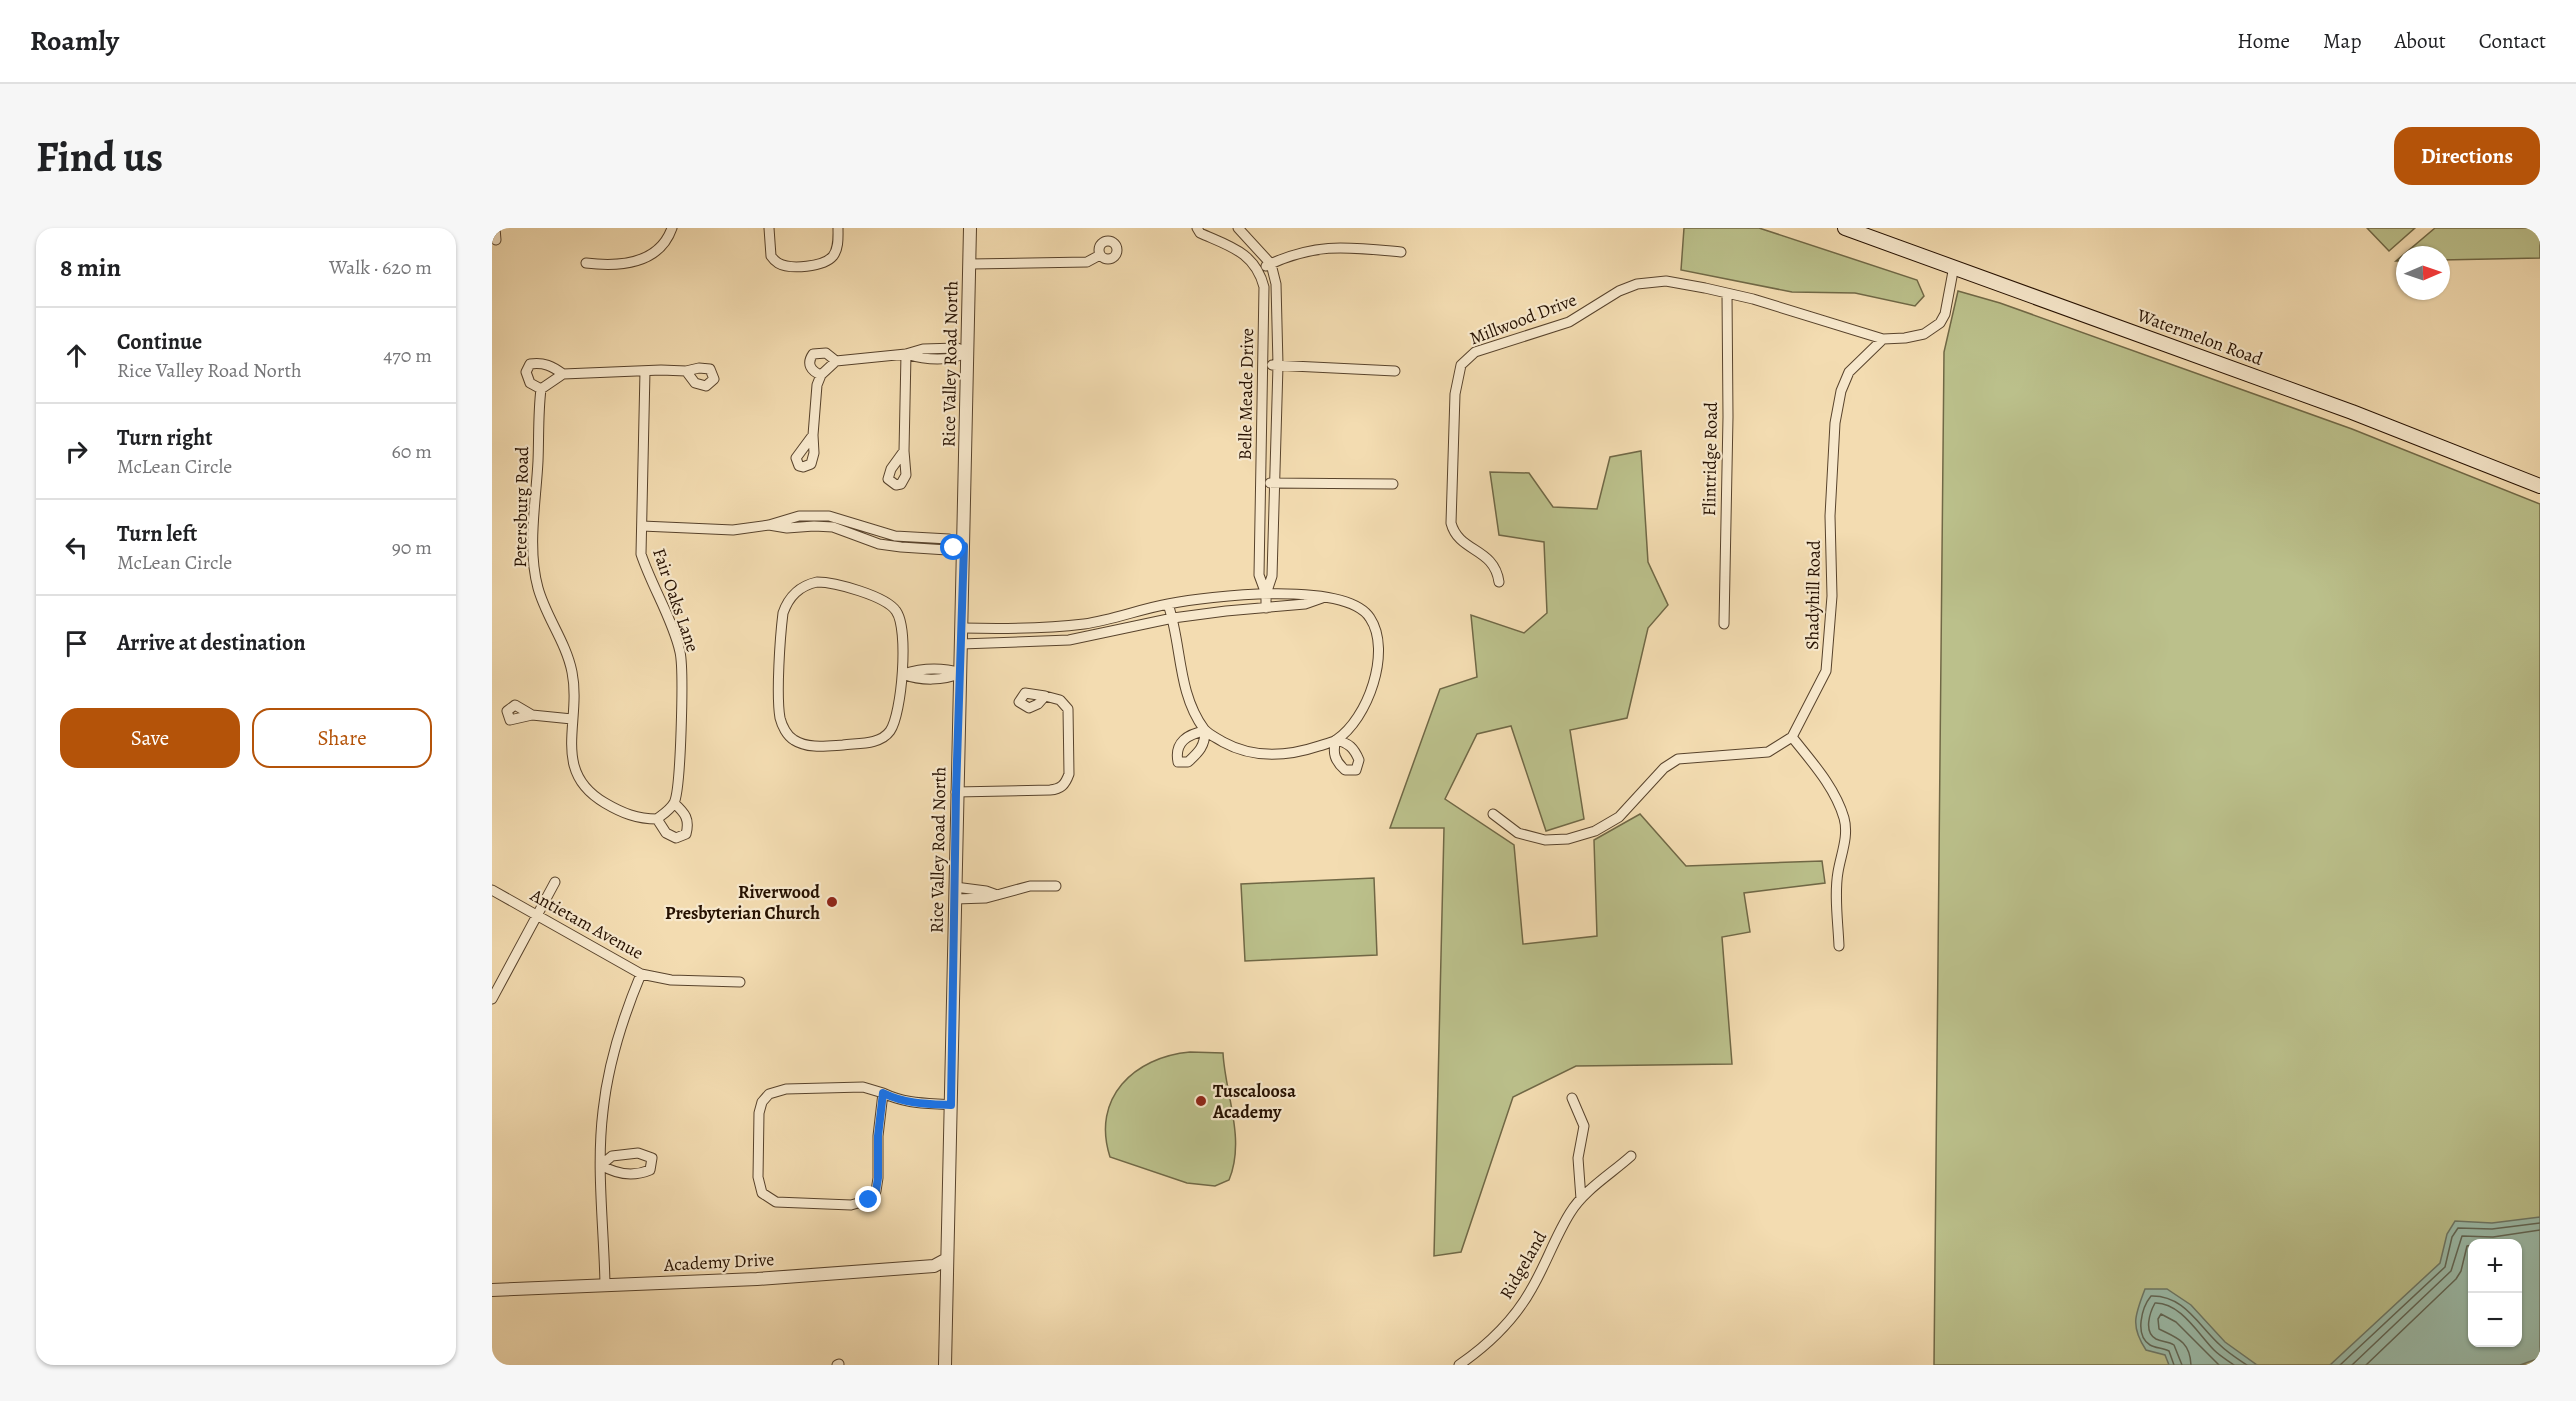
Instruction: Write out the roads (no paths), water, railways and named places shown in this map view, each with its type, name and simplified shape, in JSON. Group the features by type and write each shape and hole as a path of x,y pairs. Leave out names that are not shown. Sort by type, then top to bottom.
{"main road":[{"name":"Watermelon Road","path":"1845,228 2352,412 2540,486"}],"street":[{"path":"495,228 496,240"},
{"path":"586,263 621,266 641,260 657,250 672,228"},
{"path":"769,228 771,256 778,263 788,266 807,266 828,261 835,254 838,228"},
{"name":"Rice Valley Road North","path":"945,1365 970,228"},
{"path":"1197,228 1200,233 1236,248 1258,269 1309,249 1338,247 1401,252"},
{"path":"1238,228 1271,264"},
{"path":"970,264 1087,262 1100,255"},
{"name":"Belle Meade Drive","path":"1266,608 1266,594 1272,576 1278,365 1276,284 1271,264"},
{"name":"Millwood Drive","path":"1499,582 1492,562 1460,540 1451,523 1455,394 1457,375 1467,358 1484,349 1569,322 1595,308 1619,291 1637,284 1666,281 1753,299 1883,339 1924,334 1940,323 1945,314 1954,266"},
{"name":"Belle Meade Drive","path":"1258,269 1264,287 1259,575 1266,594"},
{"name":"Flintridge Road","path":"1724,624 1728,417 1727,294"},
{"name":"Shadyhill Road","path":"1493,814 1518,833 1545,840 1568,839 1595,831 1619,817 1657,775 1678,759 1768,752 1792,736 1826,671 1832,596 1830,516 1835,423 1840,391 1849,372 1883,339"},
{"path":"813,435 814,404 821,375 836,361 855,357 906,354 922,349 957,348 968,352"},
{"path":"821,375 813,372 810,367 809,363 813,354 826,353 836,361"},
{"path":"904,451 906,354"},
{"path":"563,374 552,366 540,362 530,364 526,372 530,382 541,389 563,374 686,371"},
{"path":"1264,365 1395,370"},
{"name":"Fair Oaks Lane","path":"645,371 641,554 680,654 679,778 674,803"},
{"name":"Petersburg Road","path":"541,389 534,559 538,588 572,669 574,771 584,788 616,809 642,819 657,819"},
{"path":"1262,483 1393,484"},
{"path":"642,526 733,530 769,525 787,528 833,527 879,544 947,550 964,546"},
{"path":"817,582 836,584 890,605 897,612 900,621 903,674 894,724 882,739 873,742 825,746 796,742 788,736 780,719 782,623 786,604 799,589 817,582"},
{"path":"962,628 1029,628 1085,624 1168,604 1202,598 1305,593 1356,605 1371,618 1378,645 1378,663 1372,691 1359,716 1336,740 1289,755 1251,753 1231,746 1205,731 1181,677 1173,618 1168,604"},
{"path":"961,644 1069,640 1173,618 1305,604 1322,598"},
{"path":"903,674 916,678 947,678 961,673"},
{"path":"956,792 1058,789 1066,784 1069,774 1068,709 1060,700 1045,696"},
{"path":"532,716 572,719"},
{"path":"1792,736 1838,800 1845,820 1845,846 1838,873 1839,946"},
{"path":"957,779 982,791"},
{"path":"674,803 685,814 689,824 686,834 676,838 666,834 657,819 674,803"},
{"path":"492,999 555,882"},
{"path":"955,893 986,891 997,895 1030,886 1056,886"},
{"name":"Antietam Avenue","path":"492,890 641,974 671,980 740,982"},
{"path":"605,1285 601,1165 603,1109 614,1052 628,1006 641,974"},
{"path":"883,1093 878,1136 878,1178 876,1191 869,1200 851,1205 786,1204 776,1202 762,1193 758,1177 759,1113 762,1102 769,1094 786,1089 863,1087 883,1093 899,1101 951,1105"},
{"path":"1572,1098 1584,1126 1578,1158 1581,1199"},
{"path":"638,1152 648,1155 653,1163 650,1170 628,1174 613,1172 601,1165 612,1156 638,1152"},
{"name":"Ridgeland","path":"1459,1365 1496,1335 1521,1305 1536,1281 1570,1213 1581,1199 1631,1156"},
{"name":"Academy Drive","path":"492,1290 757,1279 934,1266 947,1259"}],"water":[{"path":"2540,1217 2540,1358 2520,1365 2330,1365 2440,1263 2447,1234 2455,1221 2492,1223"},
{"path":"2145,1289 2167,1289 2191,1305 2225,1342 2257,1365 2169,1365 2165,1355 2146,1350 2136,1327 2137,1313"}],"place":[{"name":"Riverwood Presbyterian Church","path":"832,902"},
{"name":"Tuscaloosa Academy","path":"1201,1101"}]}
